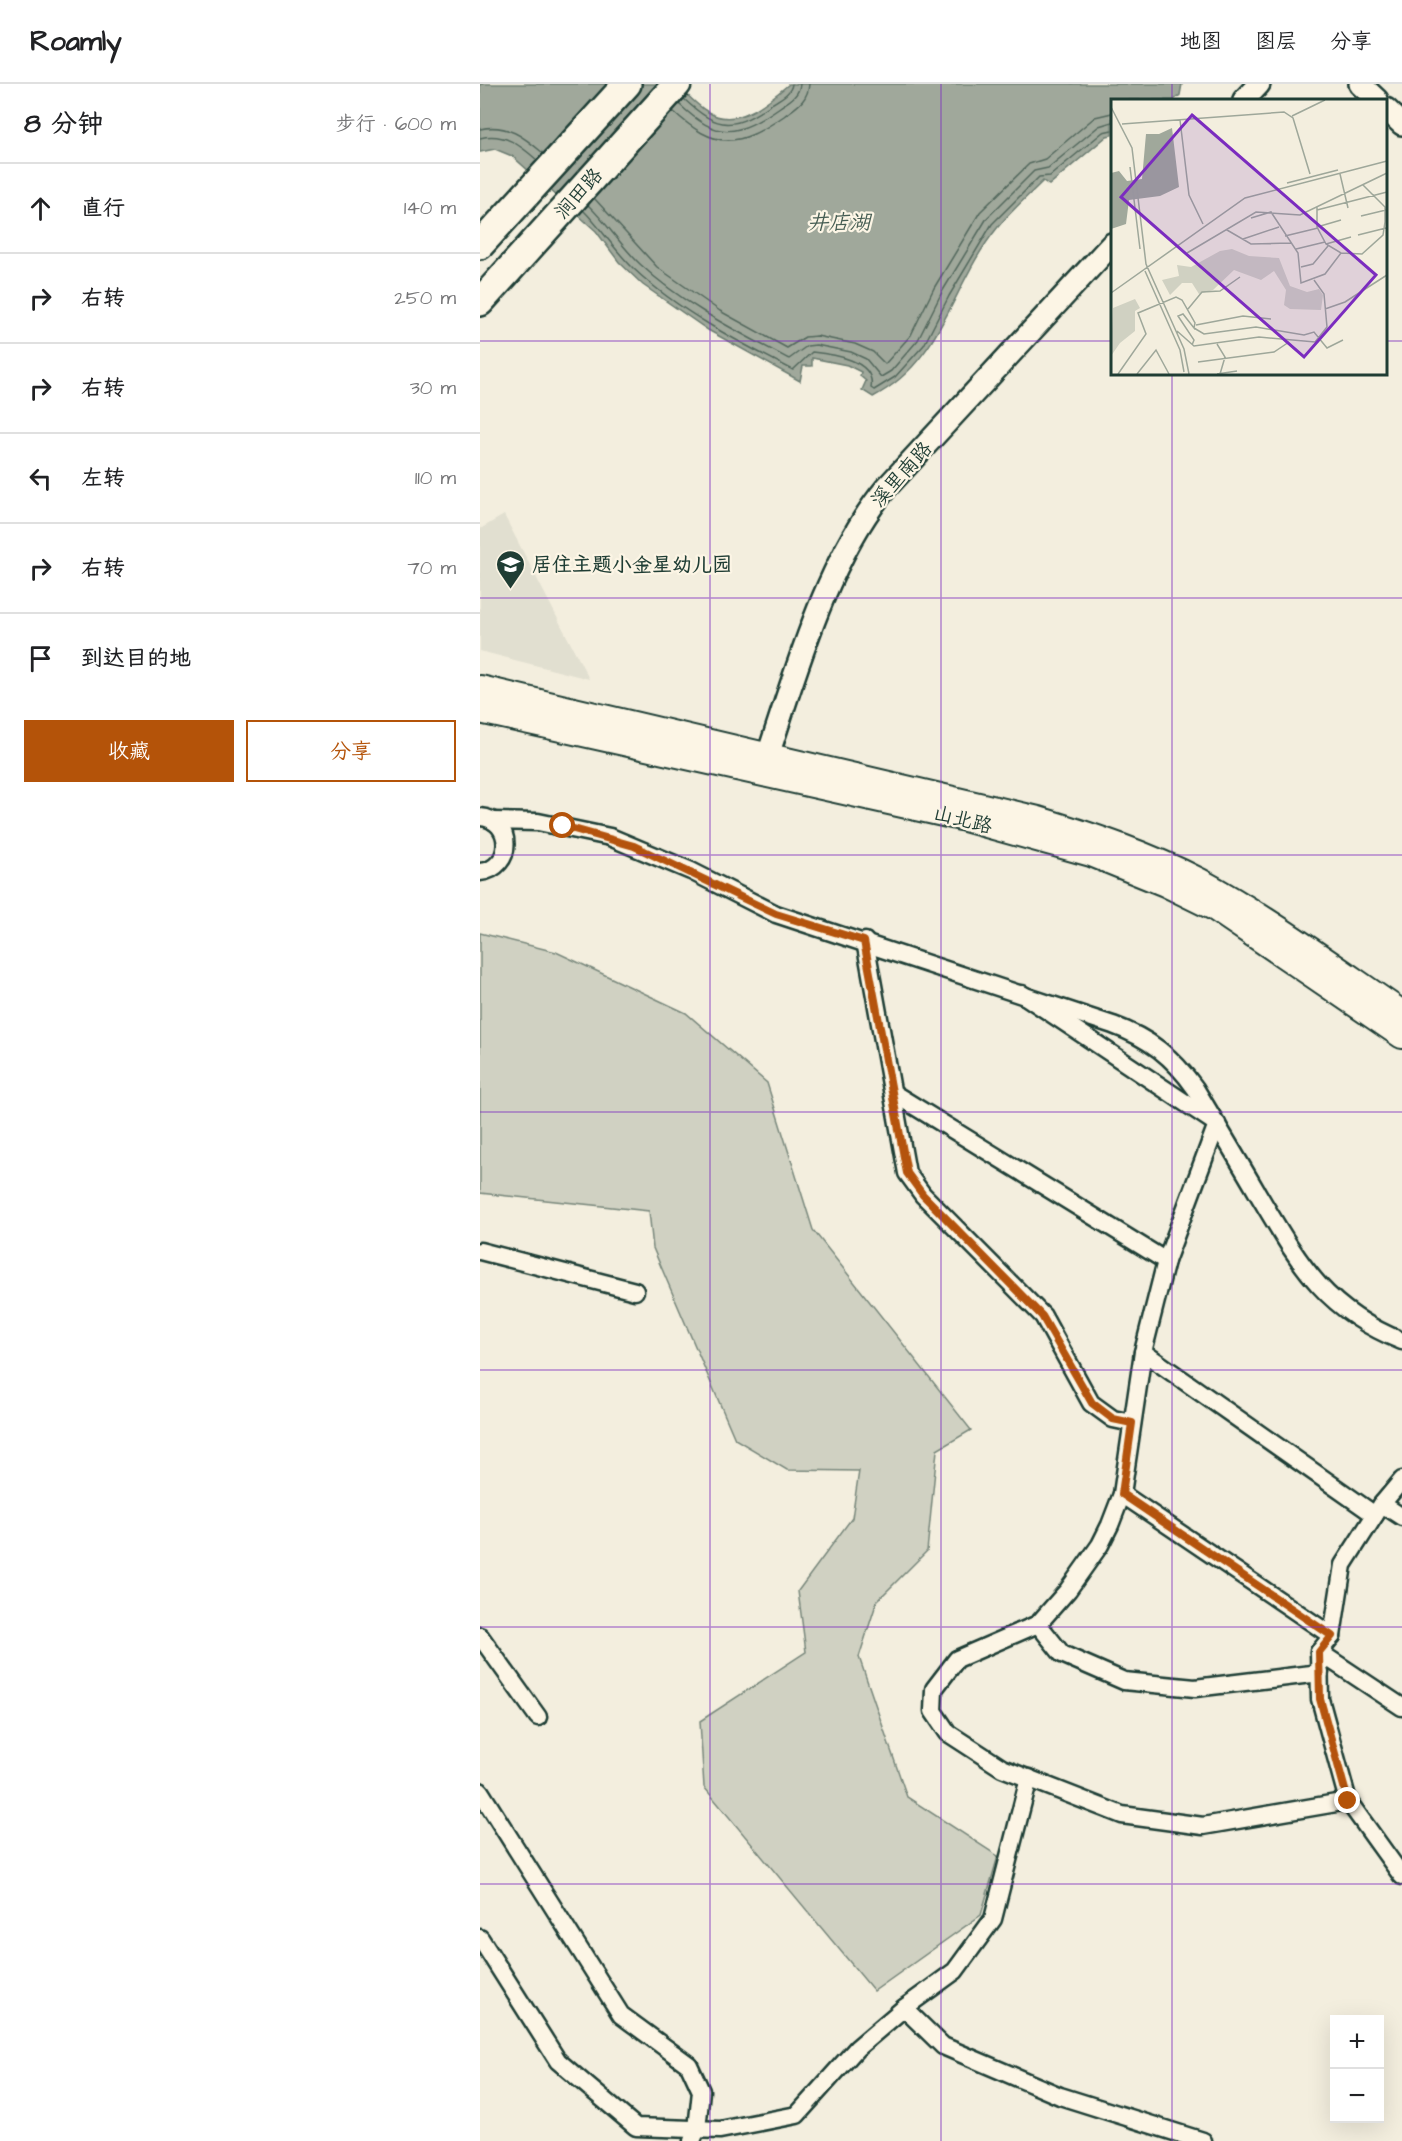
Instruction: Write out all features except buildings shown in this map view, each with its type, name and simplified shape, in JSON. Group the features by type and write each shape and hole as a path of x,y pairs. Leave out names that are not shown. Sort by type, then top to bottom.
{"main road":[{"name":"涧田路","path":"480,245 627,84"},
{"name":"涧田路","path":"480,302 677,84"},
{"name":"山北路","path":"480,688 1038,819 1147,856 1224,895 1402,1013"},
{"name":"山北路","path":"480,711 961,818 1091,854 1165,884 1214,908 1402,1036"}],"street":[{"path":"1245,99 1259,84"},
{"path":"1360,84 1376,99"},
{"path":"1387,110 1402,124"},
{"name":"溪里南路","path":"768,755 814,620 867,513 886,489 1111,246"},
{"path":"480,872 494,868 505,854 505,835 487,819"},
{"path":"487,819 538,822 610,837 691,871 776,914 1022,994 1113,1025 1149,1041 1174,1060 1217,1124 1303,1269 1346,1311 1379,1332 1402,1341"},
{"path":"864,941 893,1093 903,1163 913,1183 1042,1316 1092,1403 1113,1419 1132,1423"},
{"path":"1022,994 1217,1124"},
{"path":"893,1093 1166,1261"},
{"path":"1217,1124 1166,1261 1143,1352 1122,1494 1100,1545 1068,1590 1038,1624 957,1659 934,1689 933,1711 948,1733 1002,1768 1122,1815 1203,1826 1348,1801"},
{"path":"480,1251 635,1291"},
{"path":"1143,1352 1378,1509 1402,1517"},
{"path":"1402,1480 1378,1509 1343,1565 1332,1636 1319,1652 1320,1699 1348,1801 1402,1876"},
{"path":"1122,1494 1332,1636"},
{"path":"1038,1624 1062,1654 1124,1681 1195,1688 1320,1673"},
{"path":"480,1636 538,1717"},
{"path":"1319,1652 1402,1707"},
{"path":"480,1938 486,1958 558,2061 636,2127 694,2135 797,2115 857,2048 904,2008 955,1971 993,1919 1029,1778"},
{"path":"480,1791 621,2015 689,2065 701,2091 694,2135"},
{"path":"904,2008 943,2046 1060,2096 1203,2141"}],"shaded area":[{"name":"居住主题小金星幼儿园","path":"504,515 589,679 480,651 480,529"},
{"path":"480,933 556,952 686,1013 767,1083 813,1230 971,1430 937,1450 927,1551 877,1601 859,1657 907,1797 998,1856 981,1915 874,1991 704,1787 700,1721 806,1652 798,1591 852,1518 859,1471 787,1470 735,1439 653,1248 649,1211 480,1193"}],"water":[{"name":"井店湖","path":"480,84 676,84 708,112 719,117 730,118 762,106 789,84 1182,84 1180,95 1175,99 1111,99 1111,135 1107,136 1049,185 1043,181 1008,215 982,249 944,320 916,363 897,381 873,397 862,390 866,381 860,376 861,372 847,365 812,358 812,366 803,366 800,381 708,330 643,285 619,262 596,231 512,156 495,149 480,152"}],"place":[{"name":"居住主题小金星幼儿园","path":"511,590"}],"route":[{"path":"563,826 610,837 634,846 691,871 776,914 864,941 893,1093 903,1163 907,1173 923,1195 1042,1316 1092,1403 1113,1419 1132,1423 1122,1494 1332,1636 1319,1652 1320,1699 1348,1801"}]}
